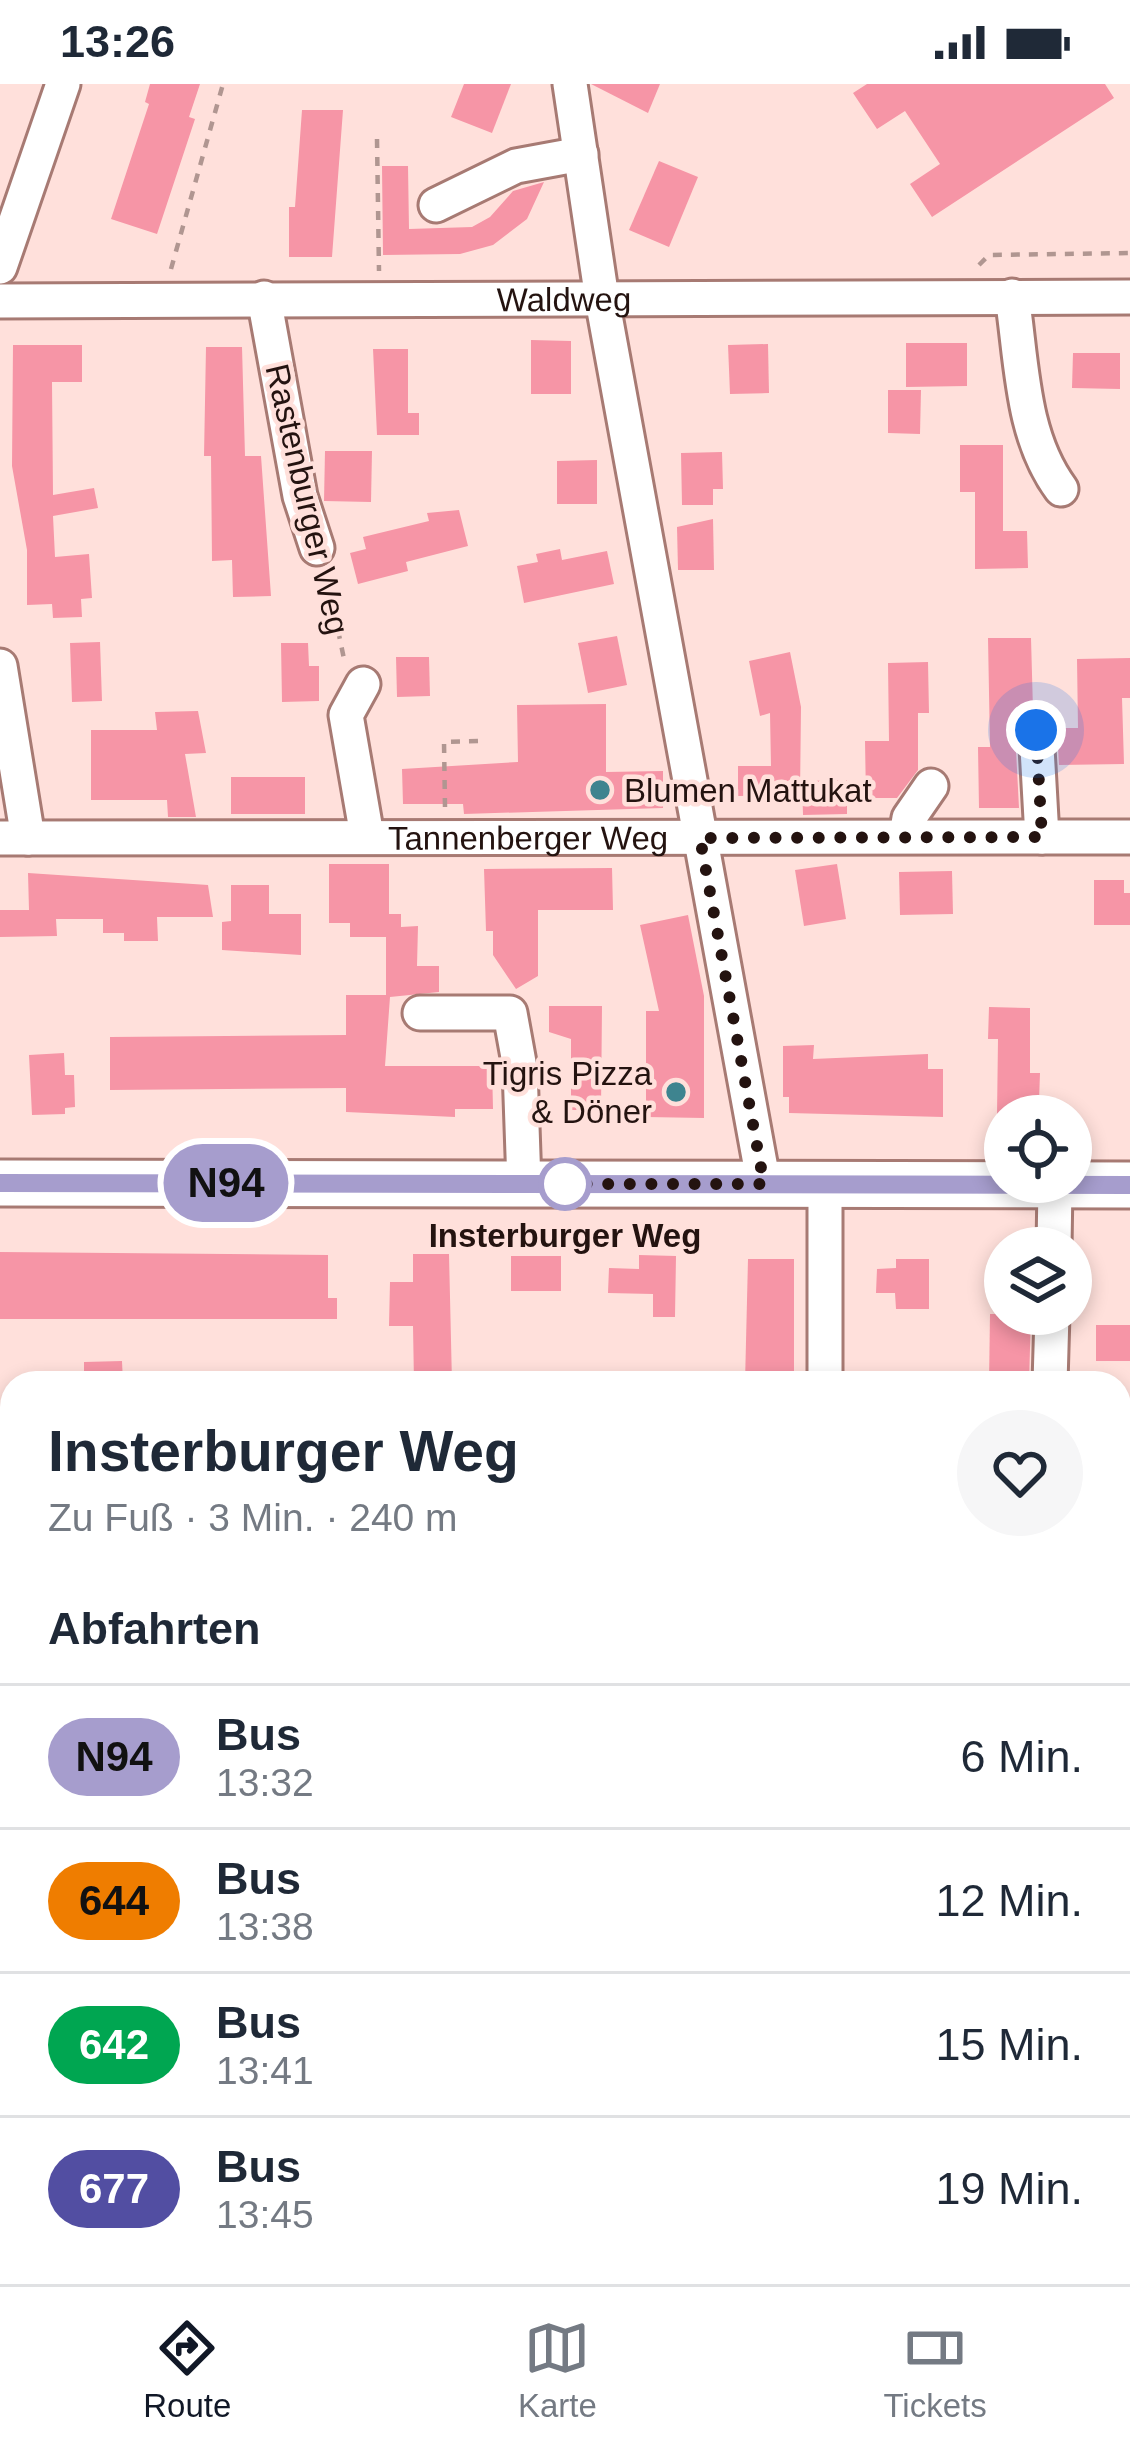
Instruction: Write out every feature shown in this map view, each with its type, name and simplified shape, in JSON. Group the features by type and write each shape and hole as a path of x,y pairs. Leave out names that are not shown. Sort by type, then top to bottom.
{"main road":[{"path":"0,1183 984,1185"},
{"path":"1092,1185 1130,1185"}],"street":[{"path":"0,267 63,84"},
{"path":"570,84 602,299 764,1184"},
{"path":"436,205 517,166 580,154"},
{"path":"1012,296 1033,436 1042,463 1061,490"},
{"name":"Waldweg","path":"0,301 1130,297"},
{"name":"Rastenburger Weg","path":"265,298 300,496 317,548"},
{"path":"0,666 14,838"},
{"path":"356,692 346,715 367,836"},
{"path":"1036,730 1042,837"},
{"path":"906,836 909,818 931,786"},
{"name":"Tannenberger Weg","path":"14,838 1130,837"},
{"path":"420,1013 509,1013 520,1068 524,1184"},
{"path":"825,1184 825,1371"},
{"path":"1050,1371 1051,1335"}],"path":[{"path":"162,300 223,84"},
{"path":"377,139 379,301"},
{"name":"Rastenburger Weg","path":"317,548 356,692"},
{"path":"446,837 444,742 478,741"}],"building":[{"path":"150,84 200,84 189,117 195,119 157,234 111,219 149,104 145,102"},
{"path":"464,84 511,84 492,133 451,117"},
{"path":"591,84 660,84 648,113"},
{"path":"867,84 1105,84 1114,98 932,217 910,184 940,164 905,111 877,129 853,93"},
{"path":"302,110 343,110 332,257 289,257 289,207 295,207"},
{"path":"659,161 698,177 669,247 629,230"},
{"path":"382,166 408,166 409,229 472,227 490,217 513,191 544,182 527,219 493,245 460,254 383,255"},
{"path":"531,340 571,341 571,394 531,394"},
{"path":"906,343 967,343 967,386 906,387"},
{"path":"768,344 769,393 730,394 728,345"},
{"path":"13,345 82,345 82,382 52,382 53,495 94,488 98,508 53,516 55,557 89,554 92,598 81,599 82,617 53,618 52,604 27,605 27,550 12,466"},
{"path":"206,347 242,347 245,456 261,456 271,596 233,597 232,560 212,561 211,456 204,456"},
{"path":"373,349 408,349 408,413 419,413 419,435 377,435"},
{"path":"1073,353 1120,353 1120,389 1072,388"},
{"path":"888,390 921,390 920,434 888,433"},
{"path":"960,445 1003,445 1003,531 1027,531 1028,568 975,569 975,492 960,492"},
{"path":"325,451 372,451 371,502 324,501"},
{"path":"722,452 723,489 713,489 713,505 682,505 681,453"},
{"path":"597,460 597,504 557,504 557,461"},
{"path":"459,510 468,546 406,562 408,571 358,584 350,553 366,549 363,537 429,521 427,513"},
{"path":"713,519 714,570 678,570 677,527"},
{"path":"560,549 562,560 607,551 614,584 524,603 517,566 538,562 536,554"},
{"path":"617,636 627,685 588,693 578,643"},
{"path":"988,638 1031,638 1033,710 1018,720 1015,731 1019,808 979,808 978,747 990,747"},
{"path":"100,642 102,701 72,702 70,643"},
{"path":"281,643 308,643 309,666 319,666 319,701 282,702"},
{"path":"790,652 801,707 800,795 738,796 738,766 771,766 770,713 760,716 749,661"},
{"path":"396,657 429,657 430,696 397,697"},
{"path":"1130,658 1130,698 1122,698 1124,764 1059,765 1057,728 1078,728 1077,659"},
{"path":"928,662 929,713 918,713 918,770 897,798 866,798 865,741 889,741 888,663"},
{"path":"606,704 606,772 663,771 663,808 464,814 463,804 403,804 402,769 518,762 517,705"},
{"path":"198,711 206,753 185,754 196,817 168,817 167,800 91,800 91,730 157,730 155,712"},
{"path":"231,777 305,777 305,814 231,814"},
{"path":"847,780 847,814 803,815 802,781"},
{"path":"329,864 389,864 389,914 401,914 401,927 418,926 417,966 439,966 439,992 390,997 385,1066 492,1066 493,1109 455,1109 455,1117 346,1112 346,1088 110,1090 110,1037 346,1035 346,995 386,995 386,937 350,937 350,923 329,923"},
{"path":"837,864 846,919 804,926 795,870"},
{"path":"612,868 613,910 538,910 538,976 516,989 493,955 493,931 486,931 484,869"},
{"path":"952,871 953,914 900,915 899,872"},
{"path":"28,873 208,885 213,917 157,917 158,941 124,941 124,933 103,933 103,919 56,919 57,936 0,937 0,910 29,910"},
{"path":"1094,880 1124,880 1124,893 1130,893 1130,925 1094,925"},
{"path":"231,885 269,885 269,914 301,914 301,955 222,950 222,922 231,921"},
{"path":"688,915 704,996 704,1118 646,1117 646,1011 659,1011 640,925"},
{"path":"549,1006 602,1006 601,1110 571,1110 571,1039 549,1032"},
{"path":"989,1007 1030,1008 1030,1073 1040,1073 1039,1095 997,1095 998,1039 988,1039"},
{"path":"814,1045 813,1059 928,1054 928,1069 943,1069 943,1117 789,1113 789,1097 783,1097 783,1046"},
{"path":"64,1053 65,1075 74,1075 75,1107 65,1108 65,1114 32,1115 29,1055"},
{"path":"0,1252 328,1255 328,1298 337,1298 337,1319 0,1319"},
{"path":"413,1254 449,1254 452,1371 414,1371 413,1326 389,1326 390,1282 413,1282"},
{"path":"639,1255 676,1256 675,1317 653,1317 653,1294 608,1293 609,1268 639,1269"},
{"path":"511,1256 561,1256 561,1291 511,1291"},
{"path":"748,1259 794,1259 794,1371 745,1371"},
{"path":"896,1259 929,1259 929,1309 896,1309 895,1293 876,1293 877,1269 896,1268"},
{"path":"1096,1325 1130,1325 1130,1361 1096,1361"},
{"path":"990,1335 1030,1335 1029,1371 989,1371"},
{"path":"122,1361 122,1371 84,1371 84,1362"}],"bus line":[{"name":"N94","path":"0,1183 1130,1185"}],"place":[{"name":"Blumen Mattukat","path":"600,790"},
{"name":"Tigris Pizza & Döner","path":"676,1092"},
{"name":"Insterburger Weg","path":"565,1184"}],"route":[{"path":"565,1184 764,1184 700,838 1042,837 1036,730"}]}
